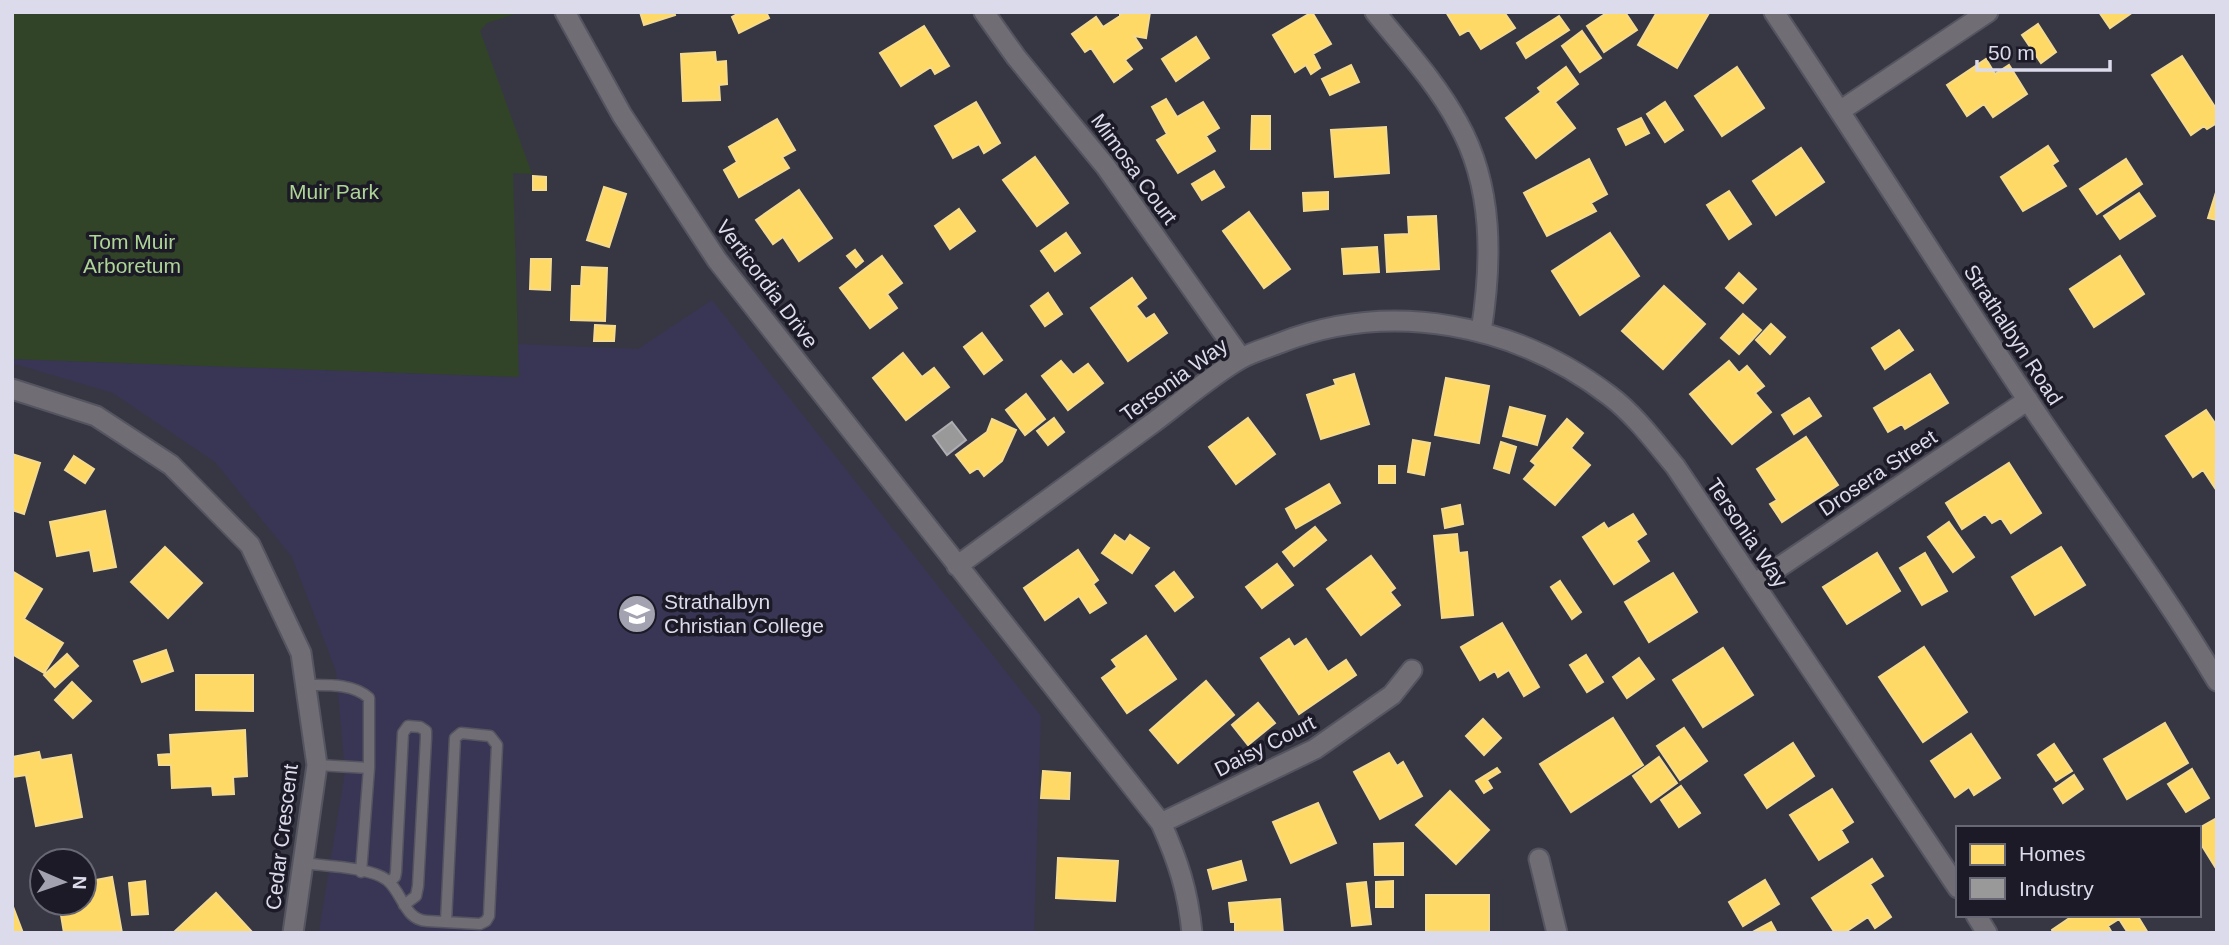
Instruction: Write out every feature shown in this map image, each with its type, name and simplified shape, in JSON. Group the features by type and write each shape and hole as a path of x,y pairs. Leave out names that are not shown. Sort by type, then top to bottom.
{"street":[{"name":"Verticordia Drive","path":"565,12 622,115 717,260 957,566"},
{"name":"Mimosa Court","path":"984,12 1016,57 1106,167 1241,358"},
{"path":"1375,12 1433,84 1453,114 1479,176 1489,229 1487,291 1481,332"},
{"name":"Strathalbyn Road","path":"1774,12 2028,400 2182,622 2217,681"},
{"path":"1840,111 1988,12"},
{"name":"Tersonia Way","path":"957,566 1241,358 1303,334 1348,323 1397,319 1481,332 1517,343 1559,362 1611,397 1648,432 1675,466 1956,885"},
{"name":"Cedar Crescent","path":"12,389 96,416 171,465 250,545 301,653 317,765 293,933"},
{"name":"Drosera Street","path":"1754,584 2028,400"},
{"path":"957,566 1161,823 1176,856 1188,898 1192,933"},
{"name":"Daisy Court","path":"1161,823 1315,749 1392,695 1412,670"},
{"path":"1539,859 1557,933"},
{"path":"1977,917 1987,933"}],"lane":[{"path":"305,685 332,685 361,690 369,698 369,768 361,872"},
{"path":"389,882 396,872 402,733 408,726 420,727 426,731 426,738 418,886 416,896 404,905"},
{"path":"302,863 376,874 389,882 410,914 419,921 480,924 486,921 489,916 498,745 490,736 461,733 455,738 446,922"},
{"path":"317,765 369,768"}],"shaded area":[{"name":"Strathalbyn Christian College","path":"712,300 1041,716 1034,933 319,931 345,772 336,671 292,557 215,462 113,393 12,363 12,359 518,377 518,344 638,349"}],"green space":[{"name":"Muir Park","path":"12,12 521,12 487,23 480,31 532,174 513,173 519,377 12,359"}],"building: Homes":[{"path":"640,12 674,12 675,15 644,25"},
{"path":"741,12 766,12 769,18 739,33 732,17"},
{"path":"1120,12 1150,12 1146,38 1134,36 1142,48 1125,60 1132,69 1114,82 1091,48 1085,52 1072,34 1096,17 1103,27 1120,16"},
{"path":"1312,12 1331,44 1313,54 1320,68 1311,74 1306,65 1295,72 1273,35"},
{"path":"1446,12 1504,12 1515,28 1481,49 1469,30 1460,35"},
{"path":"1608,12 1625,12 1637,30 1604,52 1587,26"},
{"path":"1657,12 1709,13 1677,68 1638,45"},
{"path":"2099,12 2133,12 2110,28"},
{"path":"1559,16 1569,30 1526,58 1517,43"},
{"path":"2038,24 2056,52 2041,63 2022,35"},
{"path":"924,26 949,66 935,74 931,67 901,86 880,53"},
{"path":"1582,31 1601,58 1580,72 1562,46"},
{"path":"1196,37 1209,58 1176,81 1162,59"},
{"path":"715,52 716,62 726,61 727,84 719,85 720,100 683,101 681,54"},
{"path":"2182,56 2217,110 2217,123 2207,129 2204,126 2191,135 2152,75"},
{"path":"1986,59 1995,74 2009,65 2027,94 1993,117 1984,104 1967,116 1947,85"},
{"path":"1351,65 1359,82 1330,95 1322,79"},
{"path":"1566,67 1578,84 1555,102 1575,128 1536,158 1506,118 1541,92 1538,88"},
{"path":"1737,67 1764,108 1722,136 1695,96"},
{"path":"1166,99 1177,117 1203,102 1219,128 1206,136 1215,151 1178,173 1157,140 1167,134 1152,107"},
{"path":"976,102 1000,143 984,153 979,144 953,158 935,126"},
{"path":"1665,102 1683,130 1665,142 1647,114"},
{"path":"1252,116 1270,116 1270,149 1251,149"},
{"path":"1641,118 1649,133 1626,145 1618,129"},
{"path":"777,119 795,150 782,157 789,168 739,197 724,170 737,162 729,147"},
{"path":"1386,127 1389,173 1335,177 1331,130"},
{"path":"2048,146 2058,161 2052,165 2066,186 2023,211 2001,177"},
{"path":"1801,148 1824,182 1776,215 1753,181"},
{"path":"1035,157 1068,203 1037,226 1003,180"},
{"path":"1589,159 1607,194 1591,203 1596,211 1547,236 1524,193"},
{"path":"2126,159 2142,184 2097,214 2080,189"},
{"path":"1214,171 1224,187 1202,200 1192,184"},
{"path":"533,176 546,177 546,190 533,190"},
{"path":"604,187 626,194 609,247 587,240"},
{"path":"2217,189 2217,220 2208,218"},
{"path":"799,190 832,238 799,261 783,237 773,244 756,220"},
{"path":"1729,191 1751,224 1729,239 1707,205"},
{"path":"1328,192 1328,209 1304,211 1303,193"},
{"path":"2139,193 2155,216 2120,239 2104,216"},
{"path":"959,209 975,231 950,249 935,226"},
{"path":"1249,212 1290,269 1264,288 1223,231"},
{"path":"1436,216 1439,269 1387,272 1385,235 1409,234 1408,217"},
{"path":"1066,233 1080,253 1055,271 1041,251"},
{"path":"1610,233 1639,276 1580,315 1552,271"},
{"path":"1377,247 1379,272 1344,274 1342,249"},
{"path":"855,250 863,261 856,267 847,256"},
{"path":"882,256 902,283 887,294 897,308 870,328 840,288"},
{"path":"2120,256 2144,294 2094,327 2070,289"},
{"path":"531,259 551,259 550,290 530,289"},
{"path":"582,267 607,268 605,321 571,320 572,286 581,286"},
{"path":"1739,273 1756,289 1743,303 1726,288"},
{"path":"1132,278 1146,298 1136,306 1146,319 1154,314 1167,333 1128,361 1091,308"},
{"path":"1664,286 1705,324 1663,369 1622,331"},
{"path":"1048,293 1062,314 1045,326 1031,306"},
{"path":"1743,314 1761,330 1739,354 1721,338"},
{"path":"1771,324 1785,337 1770,354 1756,340"},
{"path":"595,325 615,326 614,341 594,341"},
{"path":"1899,330 1913,350 1885,369 1872,348"},
{"path":"982,333 1002,360 984,374 964,347"},
{"path":"903,353 922,377 934,368 949,387 906,420 873,378"},
{"path":"1061,361 1073,375 1088,364 1103,383 1068,410 1042,376"},
{"path":"1729,361 1739,373 1747,366 1764,386 1755,393 1771,412 1732,444 1690,394"},
{"path":"1354,374 1369,424 1321,439 1307,395 1336,385 1334,380"},
{"path":"1930,374 1948,403 1905,429 1902,424 1888,432 1874,408"},
{"path":"1446,378 1489,386 1479,443 1435,435"},
{"path":"1026,394 1045,419 1025,435 1006,410"},
{"path":"1809,398 1821,416 1794,434 1782,415"},
{"path":"1510,407 1545,416 1537,445 1503,436"},
{"path":"2206,410 2217,426 2215,488 2203,470 2193,477 2166,436"},
{"path":"1054,418 1064,432 1048,445 1037,431"},
{"path":"1248,418 1275,454 1236,484 1209,447"},
{"path":"992,419 1016,430 1002,461 984,476 978,468 970,473 956,455 987,432"},
{"path":"1567,419 1583,433 1571,448 1590,465 1555,505 1524,479 1536,465 1531,461"},
{"path":"1806,437 1838,485 1782,522 1770,504 1777,500 1757,469"},
{"path":"1413,440 1430,443 1424,475 1408,472"},
{"path":"1501,442 1516,447 1509,473 1494,468"},
{"path":"12,454 40,463 24,514 12,510"},
{"path":"74,456 94,469 85,483 65,470"},
{"path":"2009,463 2041,513 2011,533 2001,518 1992,523 1985,514 1962,529 1946,503"},
{"path":"1379,466 1395,466 1395,483 1379,483"},
{"path":"1329,484 1340,503 1296,528 1286,509"},
{"path":"1460,505 1463,524 1445,528 1442,509"},
{"path":"105,511 116,567 94,571 90,550 57,556 50,522"},
{"path":"1633,514 1646,534 1636,541 1649,561 1614,584 1583,537 1604,523 1608,529"},
{"path":"1949,522 1974,557 1953,572 1928,537"},
{"path":"1315,527 1326,540 1294,566 1283,552"},
{"path":"1457,534 1459,553 1467,552 1473,615 1442,618 1434,536"},
{"path":"1115,535 1125,542 1130,535 1149,548 1132,573 1102,553"},
{"path":"165,547 202,583 168,618 131,582"},
{"path":"2061,547 2085,585 2035,615 2012,577"},
{"path":"1078,550 1098,580 1093,584 1106,603 1090,613 1079,596 1045,620 1024,588"},
{"path":"1877,553 1900,591 1847,624 1823,587"},
{"path":"1925,553 1947,591 1922,605 1900,568"},
{"path":"1371,556 1395,588 1390,592 1400,605 1361,635 1327,589"},
{"path":"1277,564 1293,585 1262,608 1246,587"},
{"path":"12,571 42,589 24,619 63,643 44,673 12,654"},
{"path":"1174,572 1193,597 1175,611 1156,586"},
{"path":"1673,573 1697,612 1649,642 1625,602"},
{"path":"1560,581 1581,612 1572,619 1551,587"},
{"path":"1502,623 1539,687 1524,696 1509,670 1498,677 1495,671 1480,680 1461,647"},
{"path":"1146,636 1176,679 1127,713 1102,678 1117,667 1112,660"},
{"path":"1289,639 1294,647 1306,639 1328,672 1346,660 1356,675 1299,714 1261,658"},
{"path":"1924,647 1967,712 1923,742 1879,677"},
{"path":"1723,648 1753,695 1703,727 1673,680"},
{"path":"166,650 173,671 142,682 134,661"},
{"path":"67,654 78,666 55,687 44,675"},
{"path":"1586,655 1603,682 1587,692 1570,665"},
{"path":"1639,658 1654,679 1627,698 1613,677"},
{"path":"196,675 253,675 253,711 196,710"},
{"path":"1206,681 1234,715 1178,763 1150,730"},
{"path":"72,682 91,701 73,718 55,700"},
{"path":"1258,703 1275,723 1248,745 1232,725"},
{"path":"1613,718 1643,765 1571,812 1540,764"},
{"path":"1483,719 1501,738 1484,755 1466,736"},
{"path":"2165,723 2188,763 2127,799 2104,759"},
{"path":"1684,728 1707,761 1680,780 1657,746"},
{"path":"245,730 247,776 233,777 234,794 213,795 212,786 172,788 171,765 159,765 158,755 171,754 170,735"},
{"path":"1971,734 2000,778 1974,795 1969,787 1955,797 1931,761"},
{"path":"1793,743 1814,776 1767,808 1745,775"},
{"path":"2054,744 2072,771 2056,781 2038,755"},
{"path":"39,752 41,760 71,755 82,817 36,826 26,775 12,777 12,757"},
{"path":"1389,753 1397,766 1403,762 1422,796 1380,819 1354,772"},
{"path":"1659,757 1677,783 1651,802 1633,776"},
{"path":"1497,768 1500,772 1487,780 1492,788 1484,793 1476,781"},
{"path":"2192,769 2209,798 2186,812 2168,784"},
{"path":"1043,771 1070,773 1069,799 1041,798"},
{"path":"2074,775 2083,789 2063,803 2054,789"},
{"path":"1681,786 1700,813 1679,827 1661,800"},
{"path":"1832,789 1853,822 1841,830 1848,842 1819,860 1790,815"},
{"path":"1450,791 1489,830 1456,864 1416,825"},
{"path":"1318,803 1336,843 1291,863 1273,822"},
{"path":"2215,819 2217,822 2217,870 2201,844 2201,827"},
{"path":"1403,843 1403,875 1375,875 1374,844"},
{"path":"1058,858 1118,861 1115,901 1056,898"},
{"path":"1872,859 1883,876 1870,884 1891,917 1875,928 1868,917 1844,933 1835,933 1812,898"},
{"path":"1241,861 1246,880 1213,889 1208,870"},
{"path":"112,877 122,933 64,933 61,917 98,917 98,880"},
{"path":"1765,880 1779,904 1743,926 1729,902"},
{"path":"145,881 148,914 132,915 129,883"},
{"path":"1393,881 1393,907 1376,907 1376,882"},
{"path":"1366,882 1371,924 1352,926 1347,884"},
{"path":"216,893 253,933 173,933"},
{"path":"1426,895 1489,895 1489,933 1426,933"},
{"path":"1280,899 1283,933 1235,933 1235,922 1231,922 1229,903"},
{"path":"12,904 23,933 12,933"},
{"path":"2071,917 2138,917 2148,933 2128,933 2119,919 2108,926 2112,933 2053,933 2052,930"},
{"path":"1771,922 1777,933 1751,933"}],"building: Industry":[{"path":"952,422 966,440 947,455 933,436"}],"place":[{"name":"Strathalbyn Christian College","path":"637,614"}],"park label":[{"name":"Tom Muir Arboretum","path":"132,254"}]}
